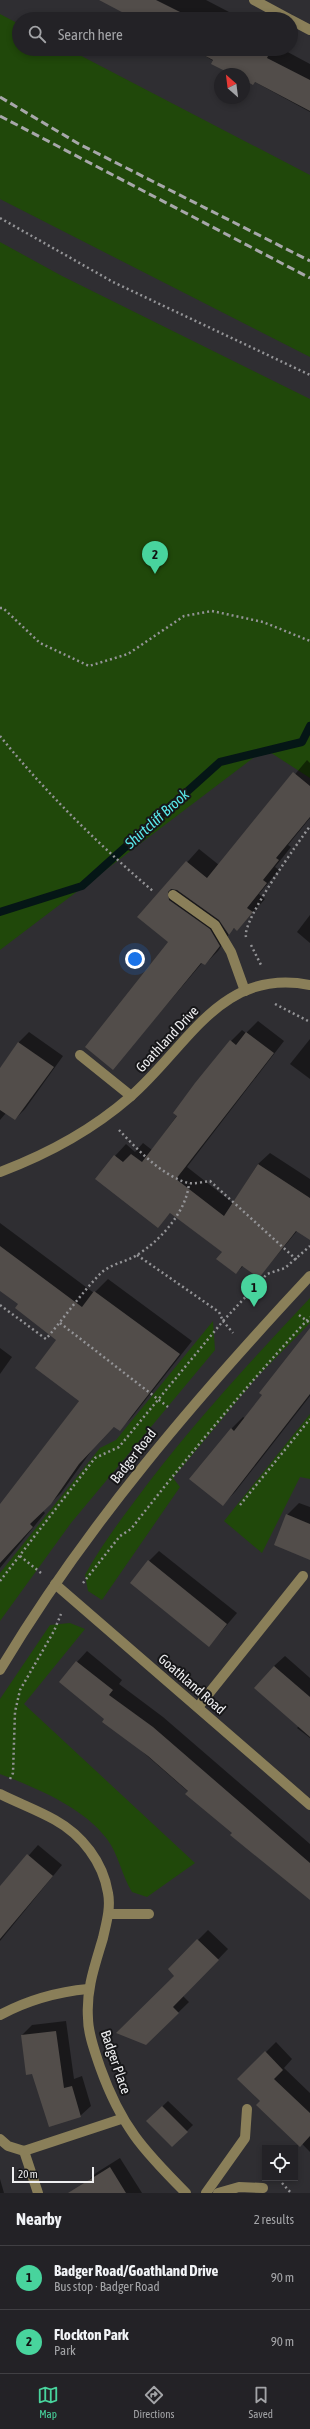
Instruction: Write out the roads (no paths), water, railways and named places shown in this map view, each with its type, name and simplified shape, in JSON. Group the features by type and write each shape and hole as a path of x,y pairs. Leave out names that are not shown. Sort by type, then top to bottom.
{"street":[{"path":"254,0 269,4 280,12"},
{"path":"298,23 310,30"},
{"path":"173,895 215,925 231,952 245,991"},
{"name":"Goathland Drive","path":"0,1172 58,1147 106,1116 131,1096 193,1029 212,1012 245,991 270,982 290,981 310,985"},
{"path":"80,1056 131,1096"},
{"name":"Badger Road","path":"0,1670 55,1584 149,1457 244,1346 310,1276"},
{"path":"198,1708 303,1576"},
{"name":"Goathland Road","path":"55,1584 310,1805"},
{"name":"Badger Place","path":"0,1794 55,1820 76,1834 90,1851 101,1871 109,1894 109,1914 88,1989 88,2019 93,2048 121,2119 141,2147 186,2193"},
{"path":"109,1914 149,1914"},
{"path":"0,2015 19,2005 59,1992 88,1989"},
{"path":"206,2193 245,2138 247,2109"},
{"path":"0,2139 8,2146 24,2151 121,2119"},
{"path":"24,2151 38,2193"},
{"path":"218,2193 239,2187 262,2188"}],"waterway":[{"name":"Shirtcliff Brook","path":"0,912 82,886 220,762 302,742 310,726"}],"railway":[{"path":"0,97 79,144 310,261"},
{"path":"0,116 310,278"}],"place":[{"name":"Flockton Park","path":"155,574"},
{"name":"Badger Road/Goathland Drive","path":"254,1307"}]}
